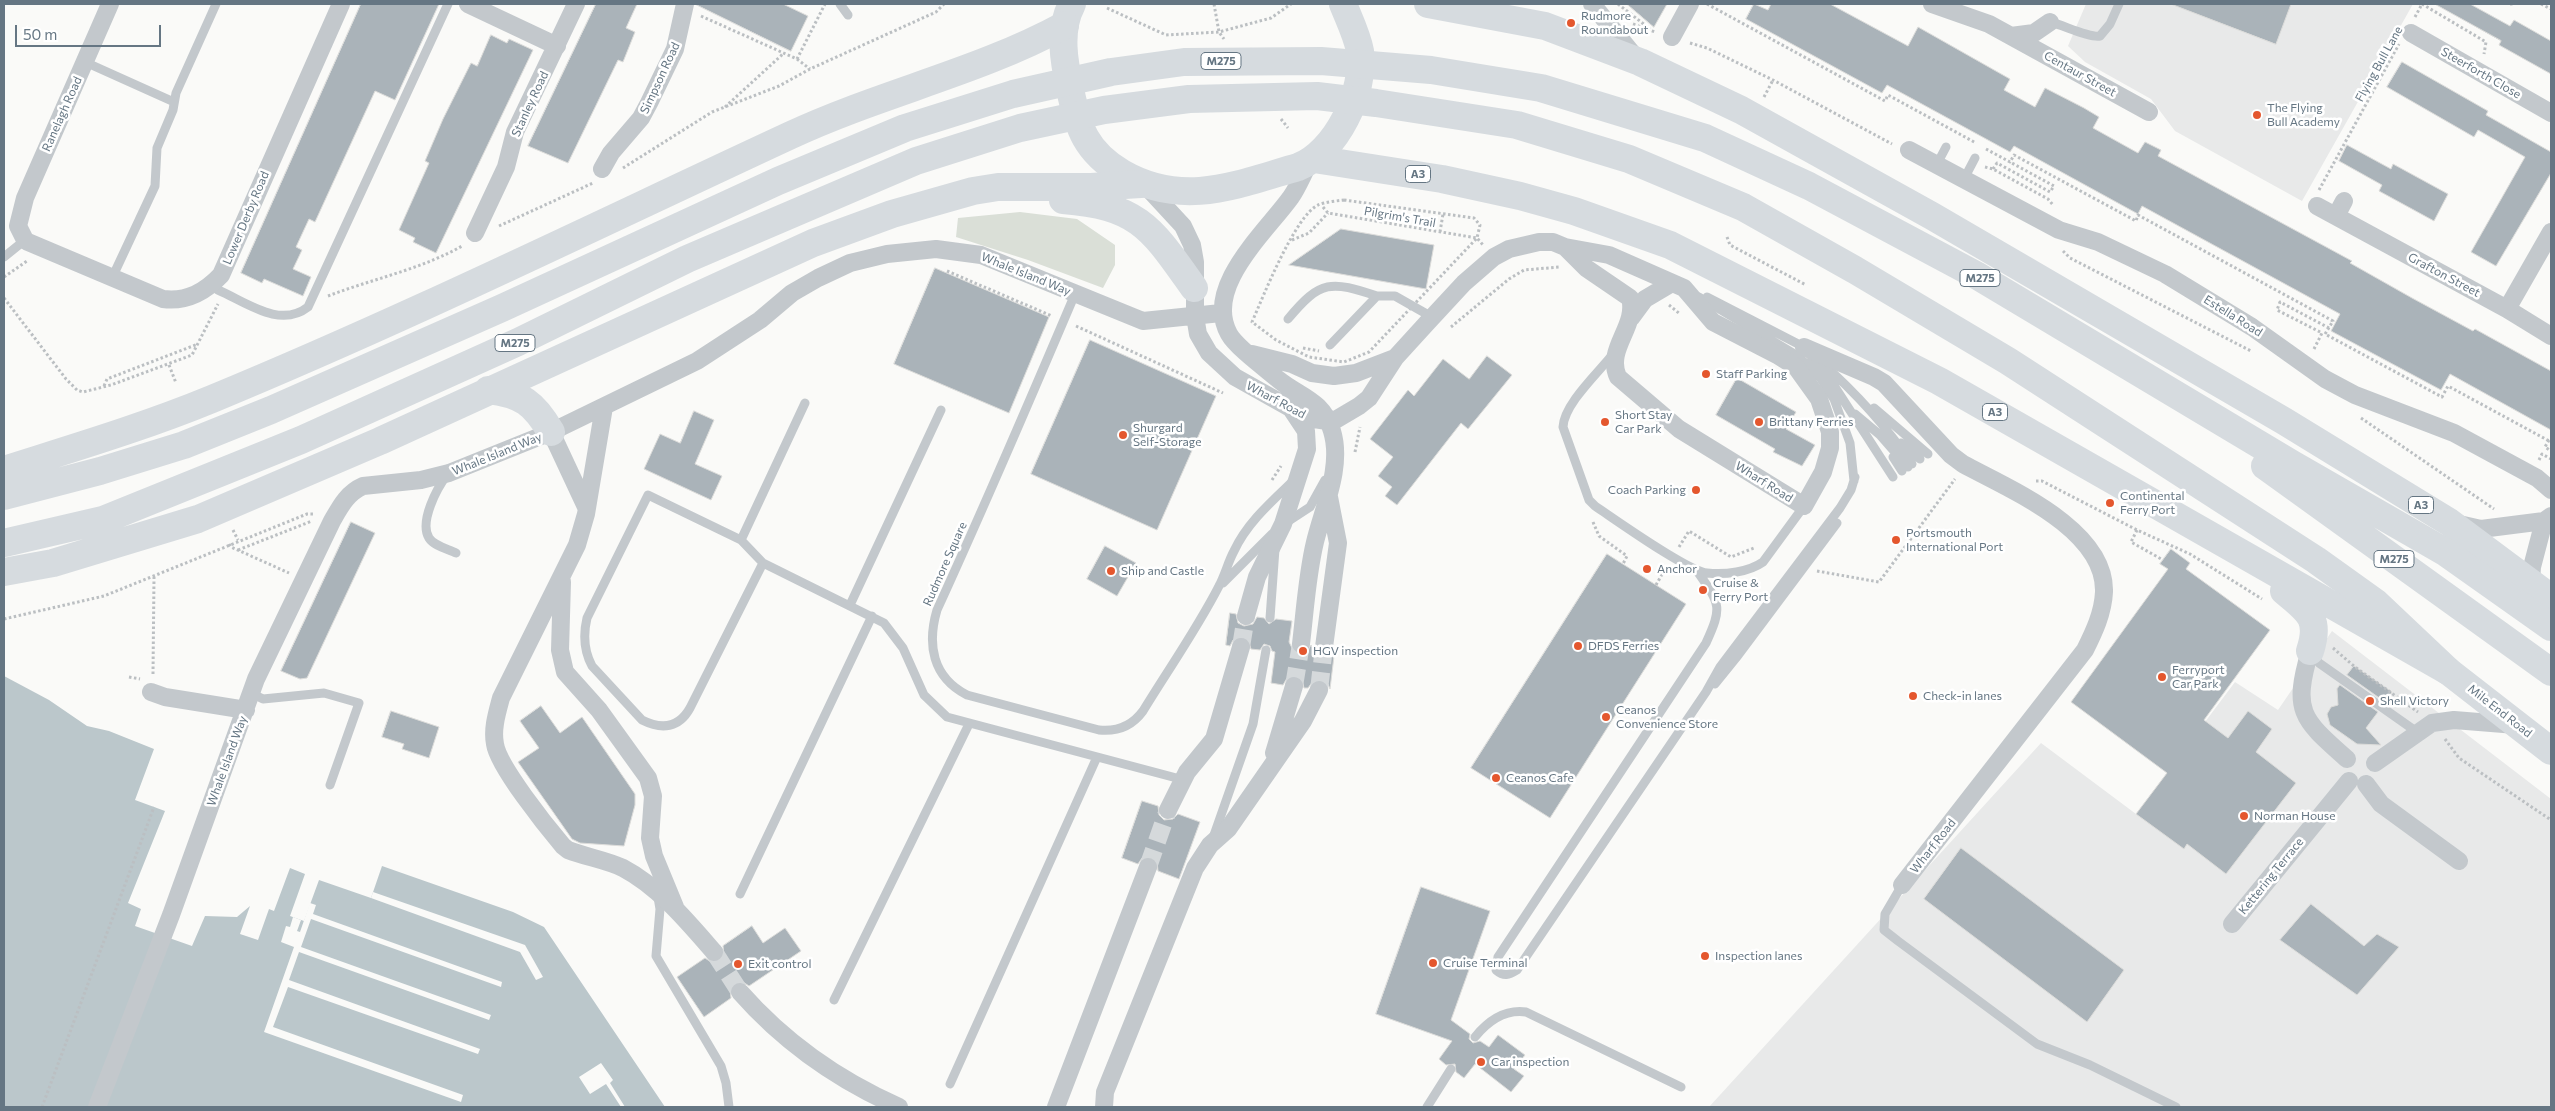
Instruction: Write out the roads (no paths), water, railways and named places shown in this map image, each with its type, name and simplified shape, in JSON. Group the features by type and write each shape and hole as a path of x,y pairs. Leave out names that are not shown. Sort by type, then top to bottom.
{"main road":[{"path":"1068,14 1064,58 1075,112 1085,139 1095,153 1143,184 1168,191 1198,191 1258,179 1311,161 1330,142 1354,101 1358,80 1360,53 1343,4"},
{"name":"A3","path":"1428,4 1545,26 1640,62 1741,110 1932,216 2284,421 2449,522 2541,590"},
{"path":"4,470 95,441 210,400 367,332 795,133 926,82 1009,53 1068,14"},
{"name":"M275","path":"4,496 100,471 184,445 417,346 787,177 905,128 1013,94 1111,72 1184,62 1321,61 1431,70 1541,88 1705,138 1809,186 1976,275 2158,385 2444,552 2551,627"},
{"name":"M275","path":"4,543 104,520 301,440 509,346 687,258 916,160 1020,128 1104,110 1189,99 1317,96 1526,127 1629,159 1743,207 1863,274 1992,352 2316,560 2376,603 2448,671"},
{"name":"A3","path":"1311,161 1442,178 1520,196 1574,211 1670,245 1939,381 2448,671"},
{"name":"M275","path":"4,572 53,563 198,519 380,440 813,243 892,214 998,187 1092,187 1143,184"},
{"name":"M275","path":"937,201 1047,198 1096,204 1119,210 1135,217 1149,228 1194,288"},
{"name":"M275","path":"2158,385 2319,507 2462,606 2551,672"},
{"path":"488,390 519,397 539,412 551,432"},
{"path":"2237,552 2308,611 2313,618 2313,642"},
{"name":"Mile End Road","path":"2448,671 2551,751"}],"street":[{"name":"Ranelagh Road","path":"22,233 25,198 110,4"},
{"name":"Lower Derby Road","path":"22,233 112,278 162,299 170,300 189,297 218,288 221,275 341,4"},
{"path":"468,4 557,46"},
{"name":"Stanley Road","path":"475,233 506,167 515,132 576,4"},
{"path":"1592,4 1640,62"},
{"path":"1672,37 1690,4"},
{"name":"Centaur Street","path":"1932,4 1990,24 2149,112"},
{"name":"Simpson Road","path":"602,169 611,153 642,118 675,49 685,5"},
{"path":"2011,36 2034,33 2050,22"},
{"name":"Steerforth Close","path":"2408,32 2551,113"},
{"name":"Estella Road","path":"1902,148 1937,164 2060,230 2098,242 2164,274 2252,327 2325,379 2355,395 2454,433 2537,478 2551,490"},
{"path":"1301,644 1314,544 1329,494 1334,457 1334,439 1327,421 1313,402 1281,382 1230,335 1221,313 1224,297 1236,270 1249,250 1292,195 1311,161"},
{"name":"Wharf Road","path":"1143,184 1174,215 1188,235 1195,262 1195,316 1202,343 1217,362 1234,377 1308,418 1327,421 1352,412 1369,398 1395,358 1432,317 1488,262 1509,248 1538,242 1553,242 1566,247 1609,254 1678,285 1713,322 1777,354 1796,367 1819,399 1830,432 1830,448 1823,472 1804,506 1679,429 1618,377 1614,364 1631,318 1645,299 1678,285"},
{"name":"Grafton Street","path":"2317,201 2340,208 2551,336"},
{"path":"2508,309 2551,232"},
{"path":"1566,247 1586,268 1626,293 1631,302 1631,318"},
{"name":"Whale Island Way","path":"97,1107 171,915 248,702 323,521 355,489 362,486 421,480 448,473 551,432 698,361 760,320 792,293 818,278 860,261 887,254 936,249 981,255 1143,321 1221,313"},
{"name":"Wharf Road","path":"1804,347 1884,383 1934,439 1963,464 2038,504 2056,516 2086,546 2100,570 2104,582 2103,604 2091,638 2074,667 1902,885"},
{"name":"Wharf Road","path":"1249,353 1292,364 1312,373 1334,376 1356,373 1395,358"},
{"path":"604,407 586,508 577,545 563,577 501,698 494,731 497,753 563,846 573,852 622,868 676,909 714,952"},
{"path":"1246,616 1257,577 1276,542 1283,524 1307,449 1308,437 1304,427 1292,410"},
{"path":"551,432 586,508"},
{"path":"1324,647 1338,543 1329,494"},
{"path":"2449,522 2482,529 2519,525 2548,518"},
{"path":"2541,590 2532,567 2548,518"},
{"path":"563,577 560,650 566,672 599,710 648,778 653,796 650,838 654,856 676,909"},
{"path":"2313,642 2302,678 2302,706 2314,729 2347,759"},
{"path":"1168,810 1184,780 1214,739 1241,647"},
{"path":"152,686 166,697 248,702"},
{"path":"1266,775 1280,738 1294,686"},
{"path":"1104,1107 1105,1092 1191,877 1210,845 1228,829 1303,721 1319,690"},
{"path":"2375,763 2432,723 2454,720 2518,725"},
{"path":"2357,783 2374,777 2375,763 2372,758 2362,753 2357,753 2347,759 2344,771 2357,783 2381,804 2458,861"},
{"name":"Kettering Terrace","path":"2232,924 2357,783"},
{"path":"1056,1107 1148,867"},
{"path":"740,992 786,1039 850,1084 899,1107"}],"lane":[{"path":"112,278 154,186 157,148 174,102 216,4"},
{"path":"218,288 278,316 293,316 308,307 448,4"},
{"path":"840,4 848,16"},
{"path":"2050,22 2068,26 2095,37 2100,36 2110,24 2119,4"},
{"path":"85,62 174,102"},
{"path":"1937,164 1946,147"},
{"path":"1964,179 1975,158"},
{"path":"4,257 22,233"},
{"path":"1288,319 1304,300 1328,286 1343,285 1377,296 1395,296 1432,317"},
{"path":"1678,285 1722,303 1804,347 1928,454"},
{"path":"1678,285 1793,353 1808,365 1834,399 1852,450 1855,478 1850,496 1840,518 1736,658 1706,692"},
{"name":"Rudmore Square","path":"1075,294 1025,409 1014,440 937,610 932,636 936,665 957,690 966,695 1099,730 1116,730 1136,720 1143,711 1219,586"},
{"path":"1330,345 1377,296"},
{"path":"1804,347 1833,384 1893,476"},
{"path":"1618,349 1565,414 1563,427 1589,500 1595,506 1673,557 1697,571 1707,574 1748,570 1763,562 1804,506"},
{"path":"1844,403 1911,466 1890,433 1851,388"},
{"path":"741,540 805,403"},
{"path":"850,605 941,410"},
{"path":"1219,586 1283,524 1310,507 1319,495 1334,457"},
{"path":"448,473 431,504 427,518 427,533 432,541 456,553"},
{"path":"1219,586 1234,550 1244,533 1264,508 1299,476"},
{"path":"1697,571 1714,596 1718,617 1706,643 1498,957 1496,970 1502,975 1510,975 1517,970 1706,692 1720,667 1840,508 1851,490 1855,478"},
{"path":"763,563 686,716 680,721 664,727 651,725 642,720 592,666 587,657 584,638 587,618 648,495 741,540 763,563 884,623 898,639 924,695 947,717 1184,780"},
{"path":"1270,618 1276,542"},
{"path":"740,894 872,616"},
{"path":"2313,642 2319,663 2417,732"},
{"path":"1210,845 1253,724 1266,650"},
{"path":"248,702 324,692 359,703 330,785"},
{"path":"834,1000 969,724"},
{"path":"950,1084 1097,757"},
{"path":"1902,885 1885,914 1884,930 2037,1044 2090,1065 2176,1107"},
{"path":"655,892 660,900 656,956 721,1066 726,1083 728,1107"},
{"path":"1475,1037 1484,1025 1497,1017 1516,1011 1526,1012 1681,1087"},
{"path":"1427,1107 1451,1068"}],"tunnel":[{"path":"1241,647 1246,616"},
{"path":"1294,686 1301,644"},
{"path":"1319,690 1324,647"},
{"path":"1148,867 1168,810"},
{"path":"714,952 740,992"}],"place":[{"name":"Rudmore Roundabout","path":"1571,23"},
{"name":"The Flying Bull Academy","path":"2257,115"},
{"name":"Staff Parking","path":"1706,374"},
{"name":"Short Stay Car Park","path":"1605,422"},
{"name":"Brittany Ferries","path":"1759,422"},
{"name":"Shurgard Self-Storage","path":"1123,435"},
{"name":"Coach Parking","path":"1696,490"},
{"name":"Continental Ferry Port","path":"2110,503"},
{"name":"Portsmouth International Port","path":"1896,540"},
{"name":"Anchor","path":"1647,569"},
{"name":"Ship and Castle","path":"1111,571"},
{"name":"Cruise & Ferry Port","path":"1703,590"},
{"name":"DFDS Ferries","path":"1578,646"},
{"name":"HGV inspection","path":"1303,651"},
{"name":"Ferryport Car Park","path":"2162,677"},
{"name":"Check-in lanes","path":"1913,696"},
{"name":"Shell Victory","path":"2370,701"},
{"name":"Ceanos Convenience Store","path":"1606,717"},
{"name":"Ceanos Cafe","path":"1496,778"},
{"name":"Norman House","path":"2244,816"},
{"name":"Inspection lanes","path":"1705,956"},
{"name":"Cruise Terminal","path":"1433,963"},
{"name":"Exit control","path":"738,964"},
{"name":"Car inspection","path":"1481,1062"}]}
